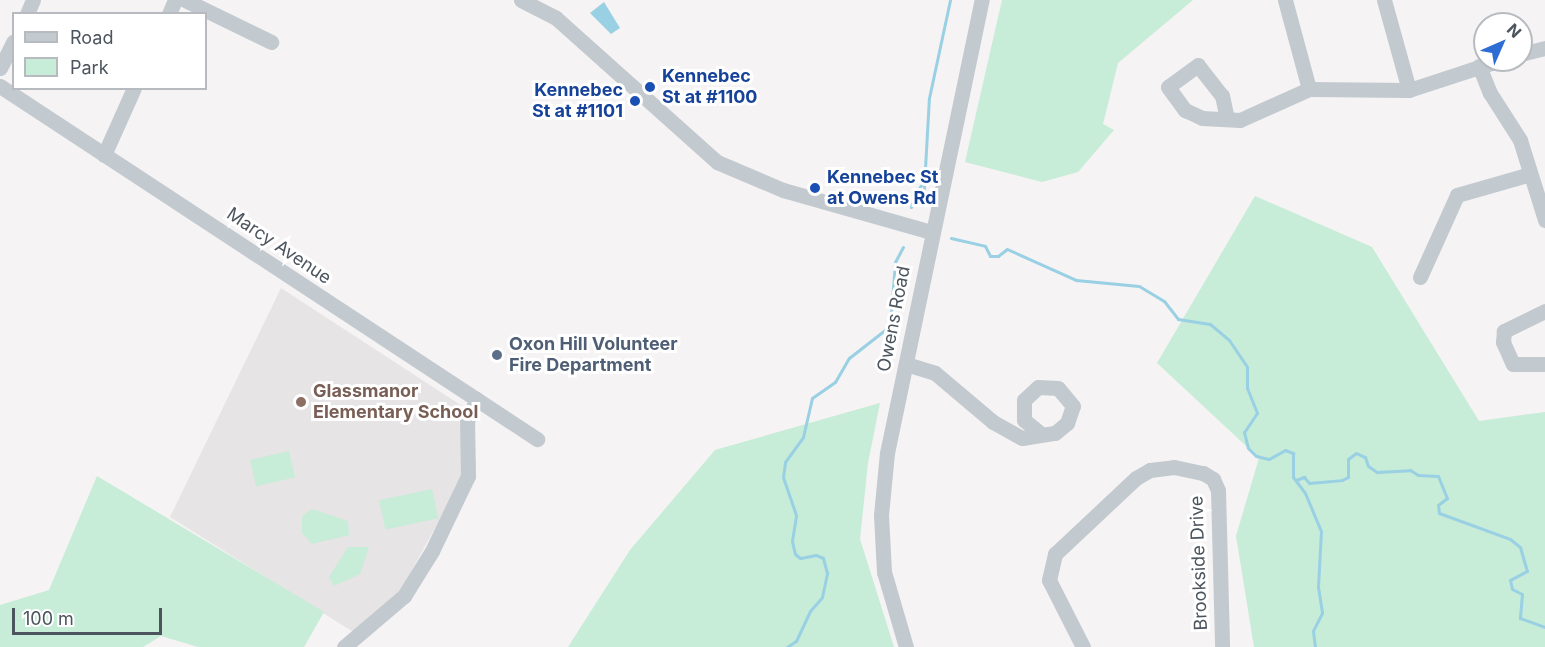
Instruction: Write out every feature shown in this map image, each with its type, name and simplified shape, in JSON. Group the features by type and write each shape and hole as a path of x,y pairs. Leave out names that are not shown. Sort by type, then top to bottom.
{"street":[{"path":"184,0 271,42"},
{"path":"521,0 556,18 717,162 783,190 931,232"},
{"name":"Owens Road","path":"906,647 884,572 881,515 887,453 931,232 982,0"},
{"path":"1285,0 1309,89"},
{"path":"1384,0 1409,90"},
{"path":"0,68 12,45"},
{"path":"1227,119 1240,120 1309,89 1409,90 1473,68"},
{"path":"1481,72 1490,93 1514,128 1545,220"},
{"name":"Marcy Avenue","path":"0,86 537,439"},
{"path":"104,155 133,90"},
{"path":"1420,277 1457,195 1530,174"},
{"path":"1545,311 1504,331 1503,342 1513,364 1545,364"},
{"path":"906,364 935,373 1012,434 1027,438 1040,433"},
{"path":"344,647 362,642 404,596 432,551 468,476 467,421 477,399"},
{"name":"Brookside Drive","path":"1083,647 1049,580 1055,554 1143,473 1186,468 1213,479 1219,500 1217,564 1222,647"}],"shaded area":[{"path":"281,288 462,406 459,419 465,462 462,479 402,588 355,633 170,517"}],"green space":[{"path":"1002,0 1193,0 1118,63 1103,124 1114,130 1078,172 1042,182 965,162"},
{"path":"1255,196 1372,247 1479,421 1545,412 1545,647 1254,647 1236,536 1259,458 1157,363"},
{"path":"880,403 868,463 860,539 894,647 568,647 630,550 715,450"},
{"path":"289,451 295,477 256,486 250,460"},
{"path":"97,476 324,612 304,647 198,647 161,636 143,647 0,647 0,605 49,590"},
{"path":"432,489 438,518 385,530 379,500"},
{"path":"312,509 348,521 349,535 312,544 302,533 302,516"},
{"path":"348,547 369,547 360,574 334,586 329,577"}],"water":[{"path":"604,2 620,28 611,34 590,13"}],"waterway":[{"path":"923,204 929,98 950,0"},
{"path":"911,207 914,195 925,180"},
{"path":"951,238 985,246 990,256 998,256 1007,249 1076,280 1139,286 1164,301 1178,319 1210,324 1229,340 1247,367 1247,388 1257,413 1244,432 1248,448 1256,456 1269,459 1285,450 1293,453 1293,477 1305,493 1321,531 1318,587 1322,613 1313,631 1315,647"},
{"path":"787,647 796,641 810,611 822,597 827,573 823,558 816,555 800,558 795,554 792,541 796,515 783,477 785,462 803,437 812,398 835,382 849,358 890,326 895,262 903,247"},
{"path":"1296,480 1304,477 1309,483 1342,480 1348,477 1348,459 1356,453 1365,457 1368,466 1377,472 1410,470 1418,475 1438,476 1447,498 1438,505 1439,513 1510,539 1520,547 1527,571 1510,580 1512,589 1522,594 1520,618 1545,627"}],"place":[{"name":"Kennebec St at #1100","path":"650,87"},
{"name":"Kennebec St at #1101","path":"635,101"},
{"name":"Kennebec St at Owens Rd","path":"815,188"},
{"name":"Oxon Hill Volunteer Fire Department","path":"497,355"},
{"name":"Glassmanor Elementary School","path":"301,402"}]}
